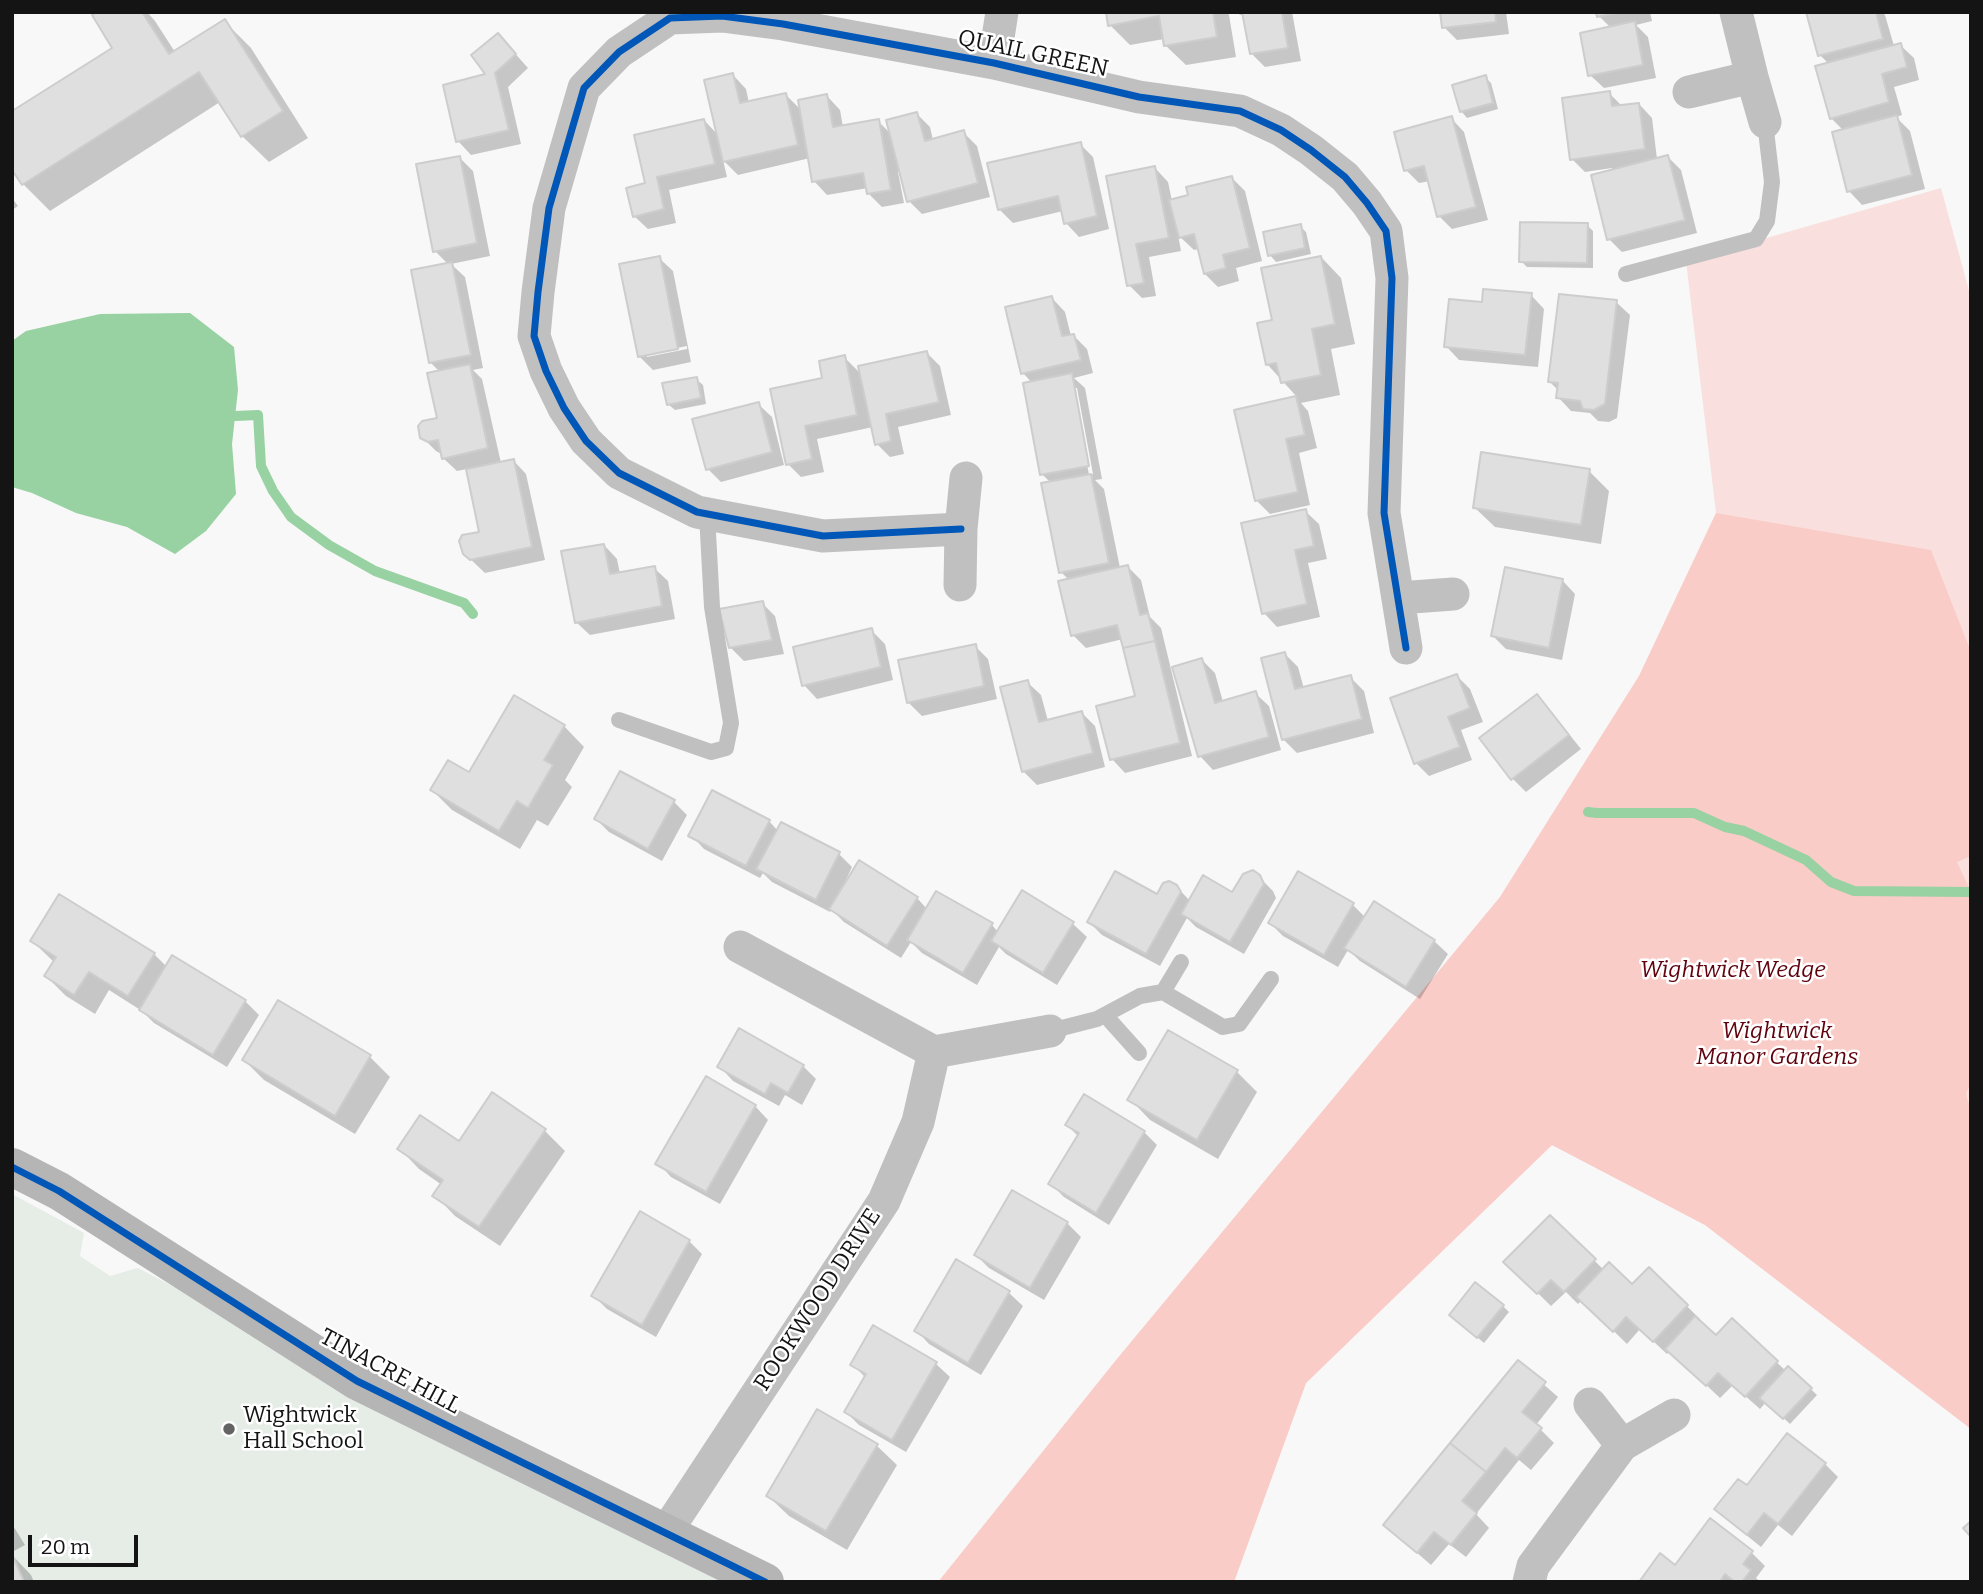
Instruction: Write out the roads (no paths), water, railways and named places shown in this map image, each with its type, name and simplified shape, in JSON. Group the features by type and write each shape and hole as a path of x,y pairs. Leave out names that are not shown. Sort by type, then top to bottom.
{"street":[{"path":"994,63 1002,12"},
{"path":"1736,12 1765,122"},
{"name":"QUAIL GREEN","path":"961,528 823,536 697,512 619,472 586,440 564,408 534,335 549,208 584,88 619,52 670,18 722,16 783,24 994,63 1139,97 1240,111 1281,130 1345,177 1386,231 1392,278 1384,513 1406,648"},
{"path":"1689,92 1752,78"},
{"path":"960,585 961,528 966,478"},
{"path":"1399,598 1453,594"},
{"path":"740,947 934,1052 1050,1031"},
{"name":"ROOKWOOD DRIVE","path":"666,1532 884,1201 918,1122 934,1052"},
{"name":"TINACRE HILL","path":"12,1167 59,1191 357,1381 765,1582"},
{"path":"1590,1404 1622,1446"},
{"path":"1529,1582 1533,1566 1622,1446 1674,1415"}],"lane":[{"path":"1626,274 1756,239 1767,221 1772,183 1765,122"},
{"path":"619,720 711,752 726,748 731,723 712,607 707,514"},
{"path":"1163,992 1181,962"},
{"path":"1050,1031 1097,1019 1140,996 1163,992 1223,1027 1240,1024 1271,979"},
{"path":"1105,1015 1139,1053"}],"waterway":[{"path":"236,416 258,415 261,466 273,491 291,517 329,545 375,571 464,603 473,614"},
{"path":"1588,812 1694,813 1725,827 1744,831 1806,860 1831,882 1854,891 1971,892"}],"place":[{"name":"Wightwick Hall School","path":"229,1429"}],"park label":[{"name":"Wightwick Wedge","path":"1733,971"},
{"name":"Wightwick Manor Gardens","path":"1777,1045"}]}
